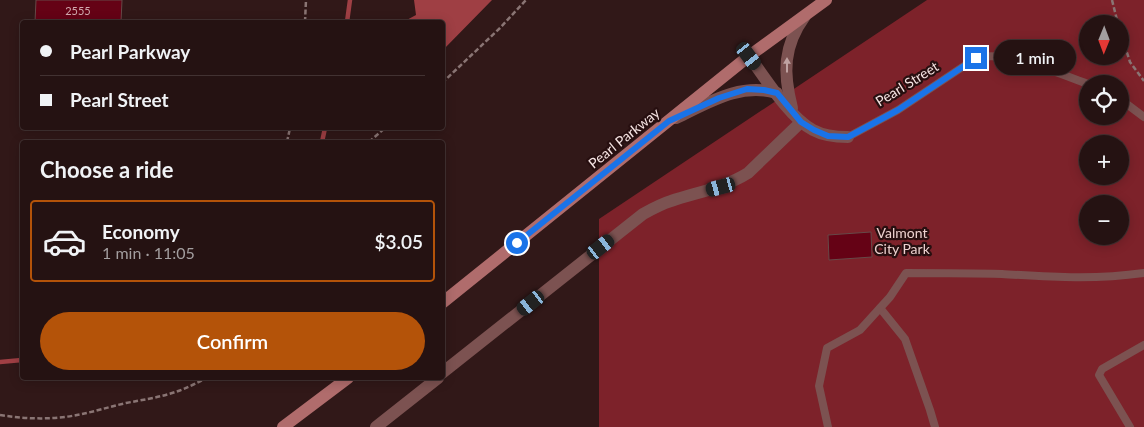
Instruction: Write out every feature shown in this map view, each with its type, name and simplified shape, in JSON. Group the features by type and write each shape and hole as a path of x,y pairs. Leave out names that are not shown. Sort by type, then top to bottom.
{"main road":[{"name":"Pearl Parkway","path":"445,301 749,56 826,0"},
{"path":"283,427 345,380"}],"street":[{"path":"445,372 643,214 671,201 721,187 748,173 797,118 788,92 787,56 793,34 806,14"},
{"name":"Pearl Street","path":"749,56 797,118 824,135 848,137"},
{"path":"669,121 734,92 752,89 777,93"},
{"path":"376,427 435,380"}],"lane":[{"name":"Pearl Street","path":"848,137 898,110 976,58 986,56 1013,59 1079,81"},
{"path":"1129,106 1144,117"},
{"path":"828,427 819,386 827,348 860,330 890,297 906,273 1002,274 1050,278 1110,278 1144,274"},
{"path":"880,308 905,339 935,427"},
{"path":"1130,427 1099,375 1102,368 1144,345"}],"path":[{"path":"305,20 306,0"},
{"path":"445,80 493,35 526,0"},
{"path":"1112,0 1116,15"},
{"path":"1129,59 1144,81"},
{"path":"370,140 383,130"},
{"path":"0,416 18,418 75,416 126,403 159,398 202,380"}],"green space":[{"name":"Valmont City Park","path":"927,0 1144,0 1144,427 599,427 599,219"}],"shaded area":[{"path":"414,0 492,0 445,48 445,20 407,20 416,15"}],"building":[{"path":"36,0 122,0 121,20 35,20"},
{"path":"871,232 872,257 829,260 828,235"}],"waterway":[{"path":"347,20 350,0"},
{"path":"322,140 325,130"},
{"path":"0,362 20,360"}],"route":[{"path":"517,243 669,121 719,98 747,89 777,93 801,122 824,135 848,137 898,110 976,58"}]}
